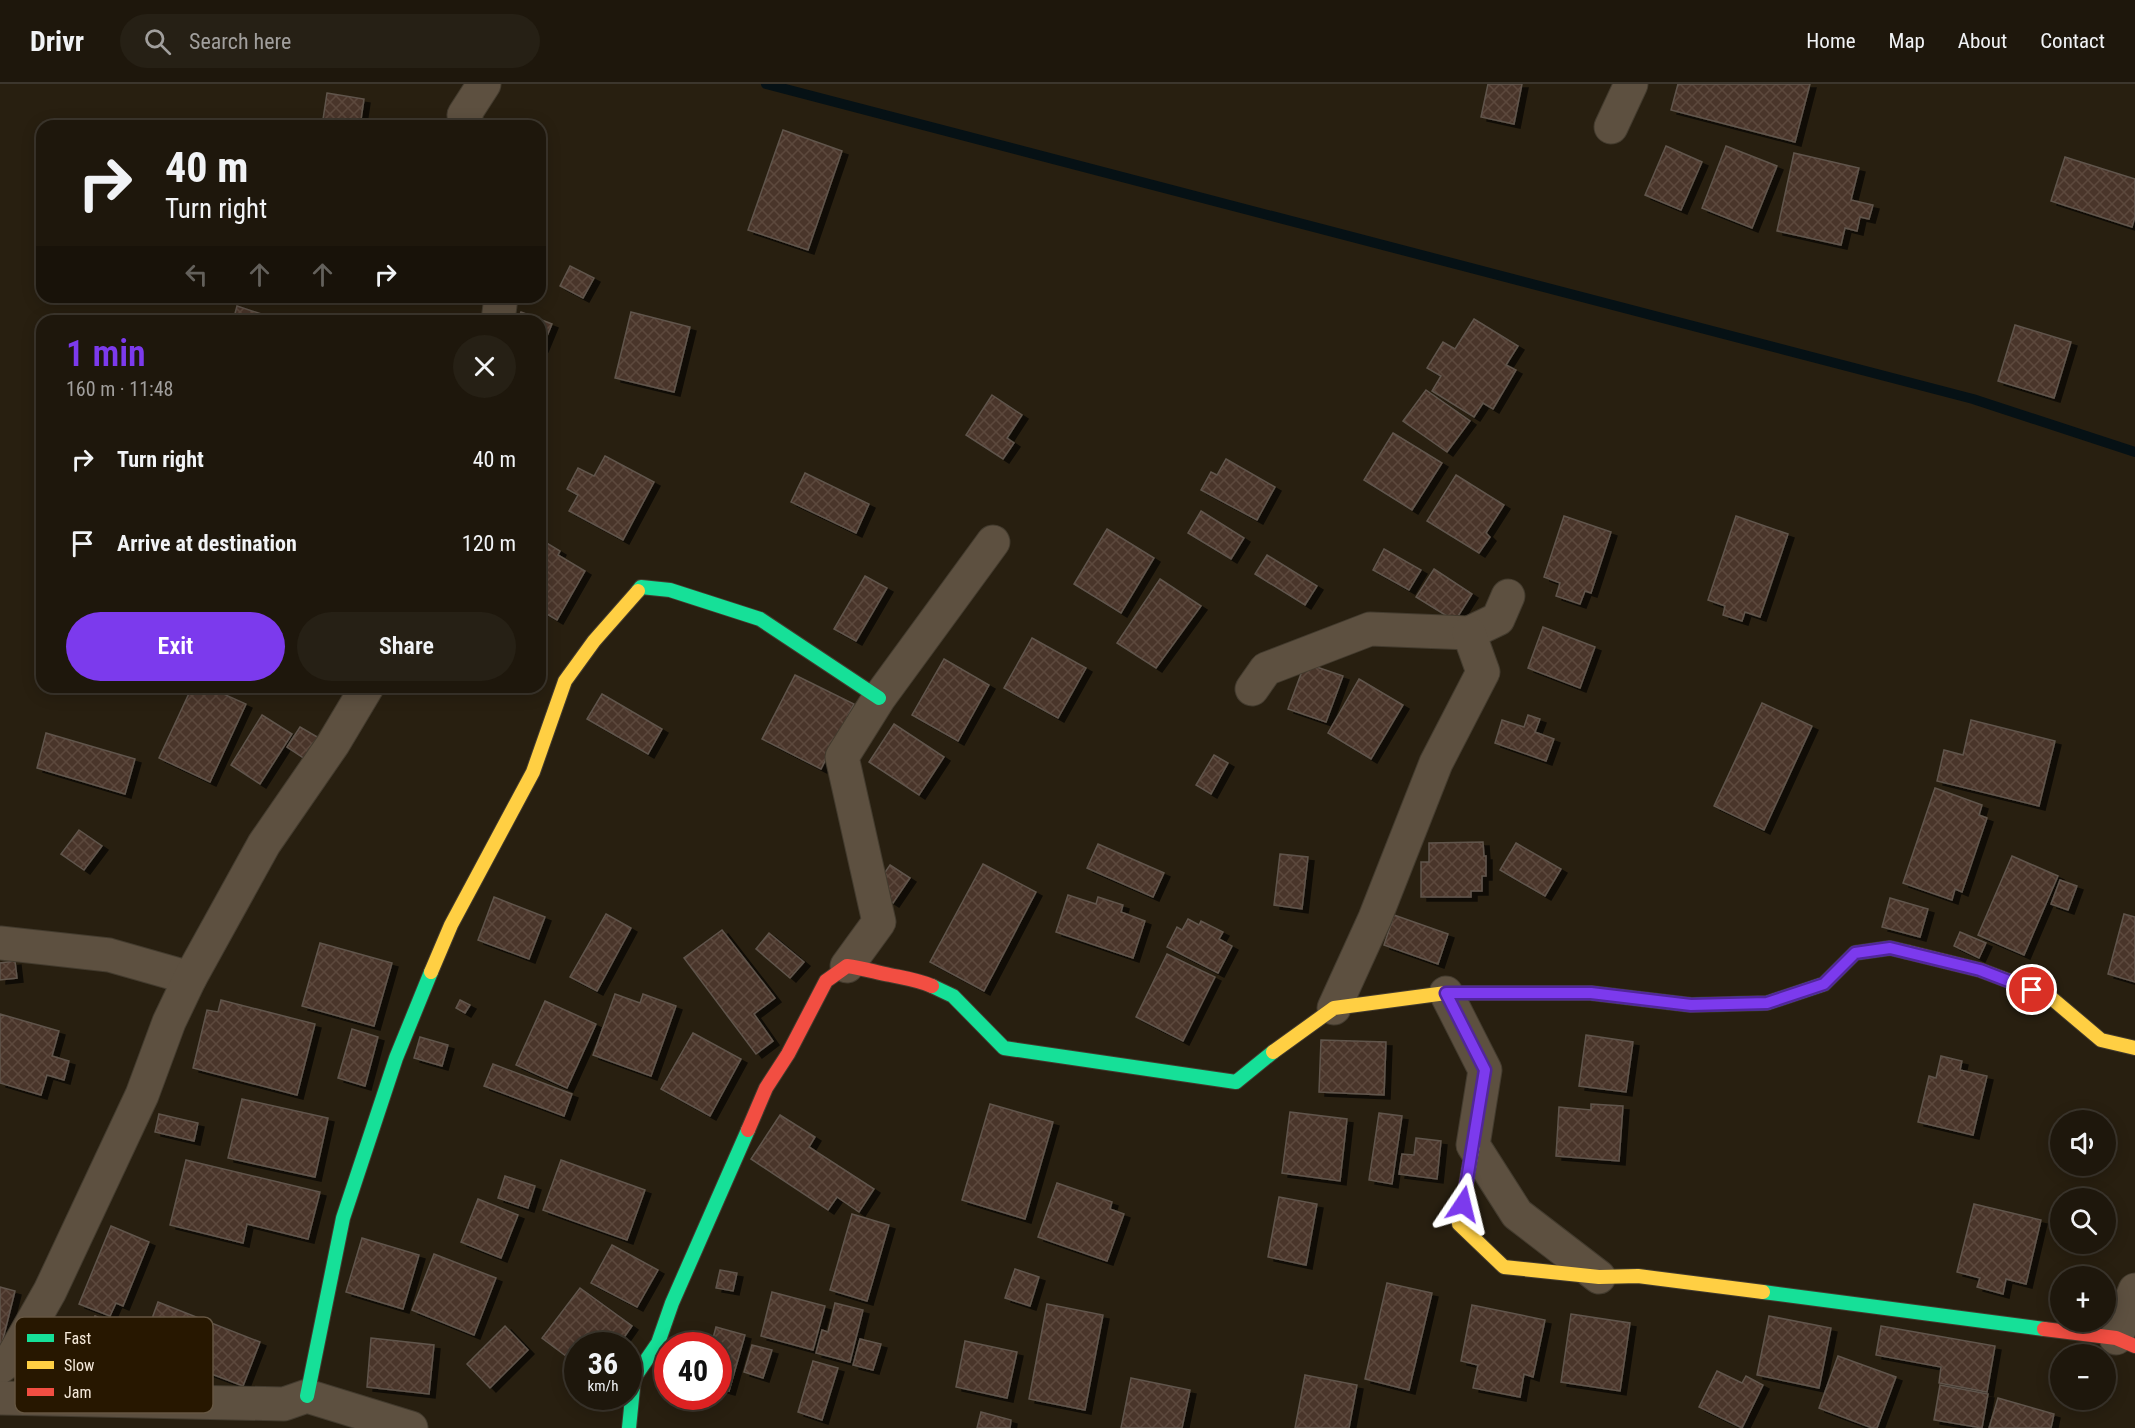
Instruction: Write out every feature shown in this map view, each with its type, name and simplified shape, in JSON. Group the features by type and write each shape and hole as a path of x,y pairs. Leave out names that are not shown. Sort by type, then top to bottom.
{"street":[{"path":"466,120 464,115 484,84"},
{"path":"1611,127 1631,84"},
{"path":"629,1428 634,1378 658,1343 676,1293 766,1088 788,1054 826,981 847,966 879,922 842,757 879,698 993,542"},
{"path":"307,1396 343,1218 396,1058 451,925 533,772 565,681 594,641 641,587 670,590 760,619 879,698"},
{"path":"1252,689 1266,669 1370,629 1469,633 1498,619 1508,596"},
{"path":"1334,1008 1375,918 1436,763 1483,672 1469,633"},
{"path":"35,1317 50,1291 142,1095 169,1022 190,978 264,844 333,744 363,693"},
{"path":"0,944 109,955 190,978"},
{"path":"847,966 918,980 942,990 953,996 1004,1048 1236,1082 1279,1047 1334,1008 1446,993 1591,993 1691,1005 1767,1003 1824,984 1855,953 1890,948 1980,970 2049,996 2101,1040 2135,1048"},
{"path":"1446,993 1485,1070 1460,1224 1504,1267 1599,1277 1638,1276 2126,1342 2135,1290"},
{"path":"1473,1145 1517,1214 1599,1277"},
{"path":"0,1367 15,1353"},
{"path":"213,1402 284,1404 307,1396 411,1428"},
{"path":"0,1398 15,1398"}],"building":[{"path":"1488,84 1522,84 1514,124 1481,117"},
{"path":"1678,84 1810,84 1795,142 1671,110"},
{"path":"327,93 364,99 361,120 323,120"},
{"path":"783,130 842,151 808,250 748,230"},
{"path":"1666,146 1702,162 1681,210 1645,195"},
{"path":"1726,146 1777,166 1752,228 1702,208"},
{"path":"1794,153 1859,168 1851,200 1873,205 1869,219 1860,217 1857,231 1845,228 1841,245 1777,231"},
{"path":"2065,157 2135,179 2135,217 2132,227 2051,201"},
{"path":"570,266 594,278 583,298 560,286"},
{"path":"237,306 265,315 235,315"},
{"path":"631,312 690,327 674,392 615,378"},
{"path":"1474,319 1518,346 1506,365 1516,370 1493,409 1483,403 1474,417 1432,391 1441,376 1427,368 1443,342 1455,349"},
{"path":"546,322 552,324 546,338"},
{"path":"2015,325 2071,342 2054,398 1998,381"},
{"path":"1426,390 1470,421 1447,452 1403,421"},
{"path":"992,395 1022,415 1007,438 1014,443 1003,459 966,435"},
{"path":"1393,433 1442,463 1412,510 1364,480"},
{"path":"605,456 654,482 623,540 569,511 578,495 567,489 578,468 594,476"},
{"path":"1226,459 1275,487 1257,520 1201,490 1211,472 1217,475"},
{"path":"805,473 869,504 856,533 791,502"},
{"path":"1456,475 1504,505 1486,533 1490,537 1479,553 1427,521"},
{"path":"1201,511 1244,538 1231,559 1188,533"},
{"path":"1564,516 1611,532 1591,593 1585,591 1580,604 1556,596 1560,583 1544,577"},
{"path":"1736,516 1788,534 1760,617 1745,612 1742,621 1723,615 1725,606 1708,600"},
{"path":"1107,529 1154,558 1121,613 1074,584"},
{"path":"546,543 560,551 558,555 585,571 557,620 546,614"},
{"path":"1384,549 1421,570 1409,590 1373,570"},
{"path":"1267,555 1317,586 1305,605 1255,574"},
{"path":"1434,569 1472,594 1455,621 1416,597"},
{"path":"865,576 887,588 856,641 834,629"},
{"path":"1160,579 1201,606 1156,668 1117,643"},
{"path":"1543,627 1595,647 1580,688 1528,668"},
{"path":"1032,638 1086,668 1058,718 1004,688"},
{"path":"944,659 989,685 958,741 912,715"},
{"path":"1305,663 1343,676 1326,722 1288,709"},
{"path":"795,675 854,704 821,769 762,739"},
{"path":"1359,679 1403,705 1371,759 1328,733"},
{"path":"189,693 221,693 246,704 210,782 159,758"},
{"path":"602,694 662,729 648,754 587,719"},
{"path":"1762,703 1812,726 1764,830 1714,806"},
{"path":"262,715 292,734 260,784 231,765"},
{"path":"1528,715 1540,719 1535,732 1554,739 1546,761 1495,743 1502,720 1524,727"},
{"path":"1971,720 2055,741 2039,806 1937,781 1944,750 1963,755"},
{"path":"894,724 944,757 919,795 869,762"},
{"path":"300,727 319,738 305,759 287,747"},
{"path":"46,733 135,759 125,794 37,768"},
{"path":"1214,755 1228,763 1211,794 1196,785"},
{"path":"1935,788 1982,805 1979,815 1987,818 1962,892 1955,889 1952,900 1903,883"},
{"path":"79,830 102,846 84,870 61,854"},
{"path":"1483,842 1486,876 1482,876 1482,891 1471,891 1471,897 1421,897 1421,862 1429,862 1429,843"},
{"path":"1516,843 1561,869 1545,896 1500,870"},
{"path":"1098,844 1164,873 1153,897 1087,868"},
{"path":"1280,854 1308,857 1302,909 1274,905"},
{"path":"2012,856 2058,876 2024,955 1978,935"},
{"path":"983,864 1036,892 984,991 930,962"},
{"path":"890,865 910,878 893,903 873,890"},
{"path":"2060,880 2077,886 2068,910 2051,904"},
{"path":"1068,895 1096,904 1098,897 1123,905 1121,912 1145,921 1133,958 1056,932"},
{"path":"494,897 545,917 529,959 478,940"},
{"path":"1890,898 1928,909 1920,937 1882,927"},
{"path":"606,914 631,928 597,991 570,977"},
{"path":"2124,914 2135,917 2135,982 2108,974"},
{"path":"1394,915 1448,934 1438,964 1384,945"},
{"path":"1188,919 1199,925 1201,921 1223,932 1219,939 1232,946 1218,973 1167,947 1177,927 1182,930"},
{"path":"722,930 775,998 754,1014 773,1041 756,1054 684,958"},
{"path":"1960,932 1986,943 1979,958 1954,946"},
{"path":"769,933 804,962 790,978 756,949"},
{"path":"320,943 392,963 374,1026 302,1006"},
{"path":"1167,954 1215,977 1183,1041 1136,1017"},
{"path":"15,961 17,978 0,980 0,963"},
{"path":"615,994 640,1003 643,994 676,1006 651,1076 593,1055"},
{"path":"221,1000 315,1024 297,1095 193,1068 207,1010 218,1012"},
{"path":"460,1000 470,1005 465,1013 456,1008"},
{"path":"545,1001 596,1024 567,1088 516,1065"},
{"path":"0,1014 59,1031 52,1056 69,1061 64,1080 47,1075 41,1095 0,1083"},
{"path":"352,1029 378,1037 365,1086 338,1078"},
{"path":"693,1033 741,1059 710,1116 661,1089"},
{"path":"1586,1035 1633,1042 1626,1092 1579,1086"},
{"path":"420,1037 448,1045 442,1066 414,1058"},
{"path":"1321,1040 1386,1042 1384,1095 1319,1092"},
{"path":"1941,1056 1962,1061 1960,1070 1987,1076 1973,1135 1918,1122 1929,1076 1936,1078"},
{"path":"493,1064 572,1094 564,1116 484,1086"},
{"path":"242,1099 328,1118 315,1177 228,1158"},
{"path":"990,1104 1053,1122 1025,1219 962,1200"},
{"path":"1591,1104 1623,1106 1619,1161 1556,1156 1559,1107 1591,1110"},
{"path":"1290,1112 1347,1119 1340,1181 1282,1173"},
{"path":"1379,1113 1402,1116 1392,1184 1369,1180"},
{"path":"159,1114 198,1123 194,1141 155,1132"},
{"path":"780,1115 815,1137 809,1147 874,1189 859,1212 837,1197 828,1210 751,1159"},
{"path":"1416,1138 1441,1141 1437,1179 1399,1174 1402,1154 1414,1155"},
{"path":"186,1160 320,1192 308,1239 247,1224 243,1243 170,1225"},
{"path":"561,1160 645,1190 627,1240 543,1210"},
{"path":"505,1176 535,1186 528,1208 498,1198"},
{"path":"1057,1183 1112,1202 1110,1209 1124,1214 1107,1261 1038,1237"},
{"path":"1279,1197 1317,1204 1306,1265 1268,1257"},
{"path":"478,1199 518,1215 501,1258 461,1242"},
{"path":"1974,1204 2041,1220 2026,1284 2006,1279 2003,1294 1977,1287 1980,1278 1957,1272"},
{"path":"852,1214 889,1225 867,1301 830,1290"},
{"path":"111,1226 149,1242 123,1306 116,1303 110,1316 79,1304"},
{"path":"362,1238 419,1255 403,1309 346,1292"},
{"path":"612,1245 658,1270 637,1307 591,1283"},
{"path":"434,1254 496,1278 474,1335 412,1310"},
{"path":"1015,1269 1039,1277 1030,1306 1005,1298"},
{"path":"720,1270 737,1273 733,1291 716,1288"},
{"path":"1387,1283 1432,1293 1409,1390 1365,1379"},
{"path":"0,1287 15,1291 0,1351"},
{"path":"580,1288 632,1326 628,1332 564,1332 564,1354 542,1338"},
{"path":"772,1292 825,1306 813,1350 761,1336"},
{"path":"158,1302 196,1317 153,1317"},
{"path":"835,1303 863,1310 850,1362 816,1353 822,1330 828,1332"},
{"path":"1047,1304 1103,1315 1085,1410 1029,1399"},
{"path":"1472,1305 1545,1320 1533,1377 1524,1374 1520,1397 1473,1388 1478,1365 1461,1361"},
{"path":"1571,1314 1630,1323 1620,1391 1561,1382"},
{"path":"1769,1316 1831,1328 1819,1388 1757,1375"},
{"path":"213,1324 260,1342 243,1386 213,1375"},
{"path":"505,1326 528,1350 490,1388 467,1364"},
{"path":"1881,1326 1995,1346 1987,1392 1939,1383 1941,1367 1876,1355"},
{"path":"716,1327 745,1335 732,1380 732,1332 715,1332"},
{"path":"371,1338 434,1345 429,1394 367,1387"},
{"path":"860,1339 881,1344 873,1370 853,1365"},
{"path":"965,1341 1017,1352 1007,1398 956,1387"},
{"path":"752,1345 772,1350 763,1378 744,1372"},
{"path":"1838,1356 1896,1377 1877,1428 1819,1408"},
{"path":"813,1361 838,1368 822,1420 798,1412"},
{"path":"1717,1371 1742,1383 1746,1376 1763,1385 1742,1428 1699,1407"},
{"path":"1305,1375 1357,1385 1349,1428 1295,1428"},
{"path":"1131,1378 1190,1390 1182,1428 1121,1428"},
{"path":"1940,1385 1988,1394 1982,1428 1934,1420"},
{"path":"1998,1398 2054,1414 2051,1428 1989,1428"},
{"path":"981,1412 1011,1420 1010,1428 977,1428"}],"waterway":[{"path":"766,84 1973,399 2135,452"}],"traffic: fast":[{"path":"638,591 641,587 670,590 760,619 879,698"},
{"path":"1517,993 1591,993 1691,1005 1767,1003 1824,984 1855,953 1890,948 1907,952"},
{"path":"307,1396 343,1218 396,1058 431,972"},
{"path":"932,986 953,996 1004,1048 1236,1082 1273,1052"},
{"path":"629,1428 634,1378 658,1343 672,1303 748,1130"},
{"path":"1763,1292 2044,1329"}],"traffic: slow":[{"path":"431,972 451,925 533,772 565,681 594,641 638,591"},
{"path":"1907,952 1980,970 2049,996 2101,1040 2135,1048"},
{"path":"1273,1052 1334,1008 1446,993 1517,993"},
{"path":"1473,1145 1459,1224 1504,1267 1599,1277 1638,1276 1763,1292"}],"traffic: jam":[{"path":"748,1130 766,1088 788,1054 826,981 847,966 911,979 932,986"},
{"path":"2044,1329 2116,1338 2135,1346"}],"route":[{"path":"1463,1204 1485,1070 1446,993 1591,993 1691,1005 1767,1003 1824,984 1855,953 1890,948 1980,970 2032,990"}]}
